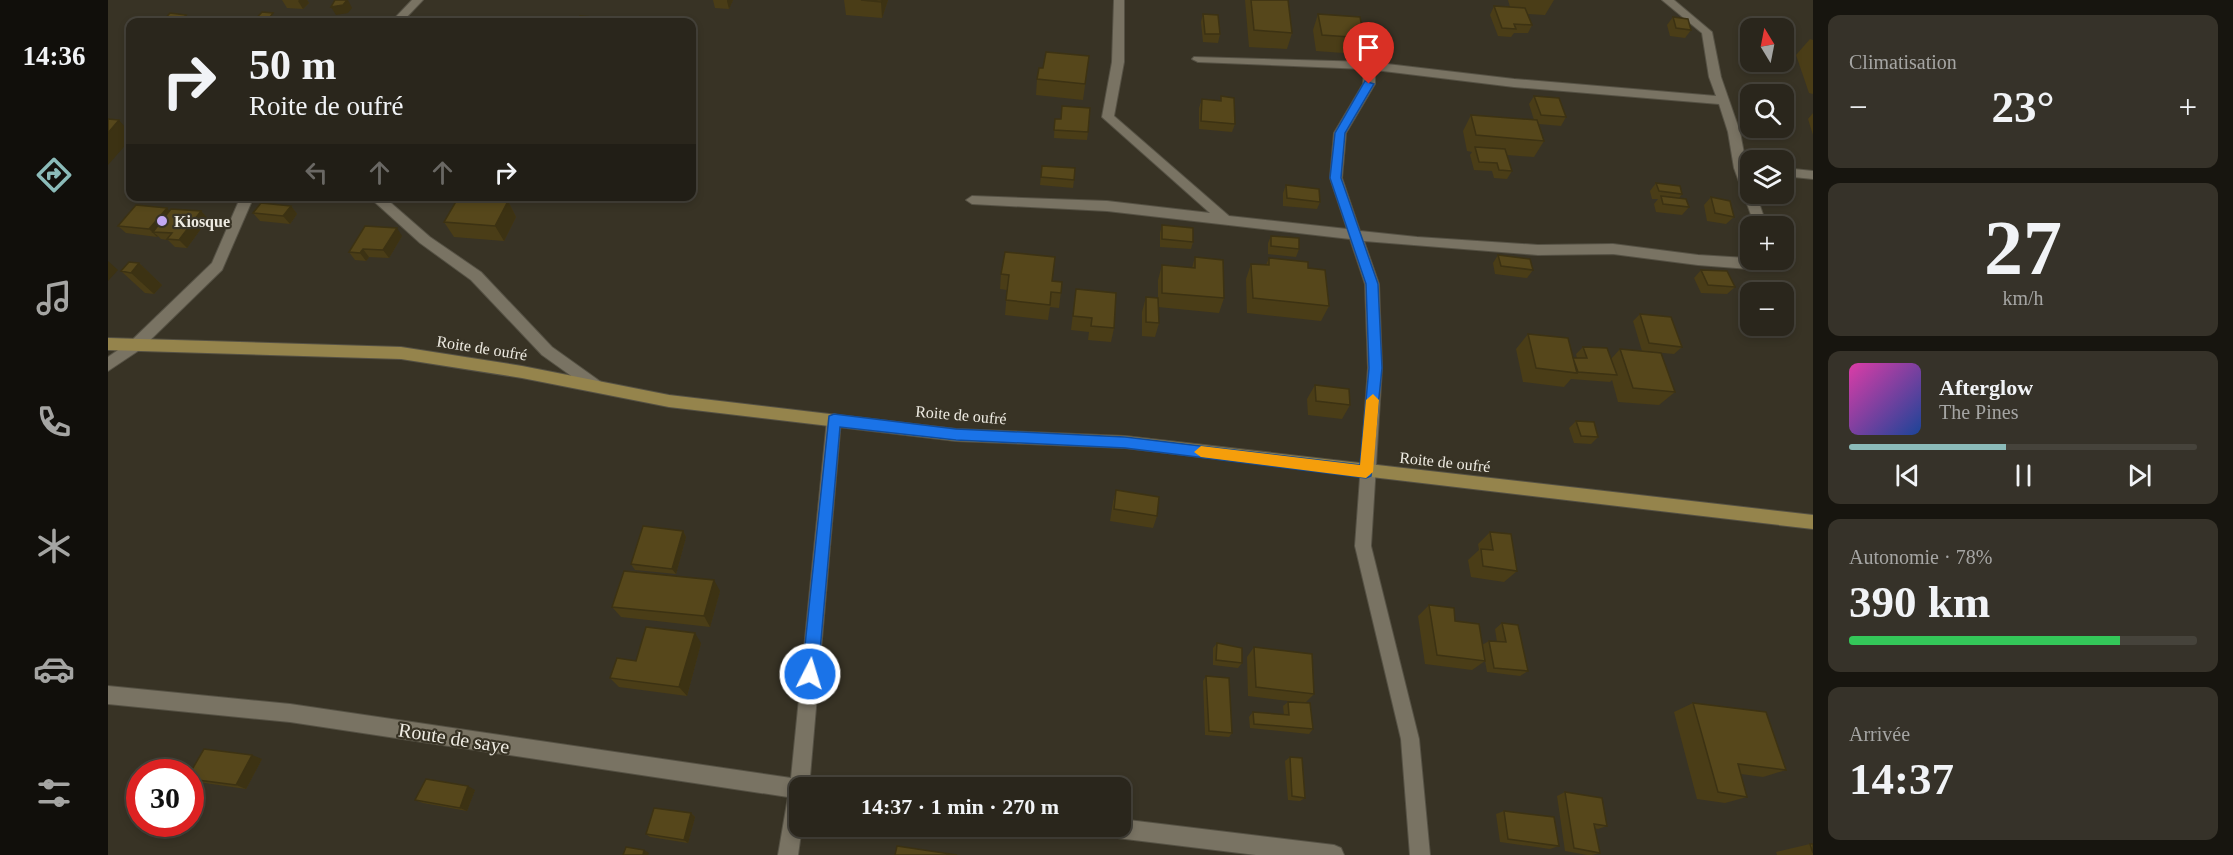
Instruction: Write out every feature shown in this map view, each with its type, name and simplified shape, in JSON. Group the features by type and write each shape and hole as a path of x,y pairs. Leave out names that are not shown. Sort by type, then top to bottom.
{"street":[{"path":"400,18 418,0"},
{"path":"1119,0 1118,62 1108,117 1226,220"},
{"path":"1666,0 1707,32 1715,77 1725,101 1740,152"},
{"path":"1198,59 1370,66 1514,83 1725,101"},
{"path":"1370,66 1369,84 1340,133 1336,178 1357,234 1372,284 1376,368 1366,472 1363,546 1410,739 1420,855"},
{"path":"1794,173 1813,175"},
{"path":"972,200 1107,206 1417,242 1527,249 1612,249 1740,263"},
{"path":"108,364 136,345 217,266 246,201"},
{"path":"380,201 425,240 476,276 547,351 596,386"},
{"name":"Roite de oufré","path":"108,344 401,353 669,400 956,435 1125,442 1366,472 1813,522"},
{"path":"800,777 834,420"},
{"name":"Route de saye","path":"108,695 290,713 789,788"},
{"path":"1131,830 1334,855"},
{"path":"788,855 791,837"}],"building":[{"path":"335,0 347,0 343,5 331,7"},
{"path":"1251,0 1288,0 1292,33 1254,30"},
{"path":"1494,6 1525,8 1532,25 1514,24 1516,29 1502,28"},
{"path":"262,12 273,13 270,17 282,18 257,18"},
{"path":"170,13 186,15 183,18 166,18"},
{"path":"1203,14 1218,15 1220,34 1205,34"},
{"path":"1318,14 1360,17 1364,38 1322,35"},
{"path":"580,16 604,18 579,18"},
{"path":"1673,17 1688,19 1691,30 1676,28"},
{"path":"1046,52 1089,56 1085,84 1037,79 1039,68 1043,68"},
{"path":"1221,96 1234,98 1235,124 1201,121 1202,99 1221,101"},
{"path":"1534,96 1559,98 1566,117 1541,115"},
{"path":"1062,106 1090,108 1088,132 1054,130 1055,119 1061,119"},
{"path":"1471,115 1537,120 1544,141 1476,135"},
{"path":"108,119 119,120 108,133"},
{"path":"1475,147 1505,149 1512,171 1499,170 1497,163 1479,162"},
{"path":"1042,166 1075,168 1074,180 1041,177"},
{"path":"1656,183 1680,186 1682,194 1659,191"},
{"path":"1286,185 1319,189 1320,202 1287,198"},
{"path":"1661,196 1686,199 1689,207 1663,204"},
{"path":"1711,197 1730,201 1734,217 1715,213"},
{"path":"456,201 508,201 495,226 444,222"},
{"path":"261,203 291,206 283,216 253,213"},
{"path":"136,205 167,208 149,229 118,226"},
{"path":"171,209 201,211 179,240 167,239 172,233 153,232"},
{"path":"1162,225 1193,228 1193,242 1162,239"},
{"path":"365,226 397,228 383,250 363,249 360,253 349,252"},
{"path":"1271,236 1299,238 1299,249 1271,246"},
{"path":"1005,252 1055,257 1052,281 1062,282 1061,293 1051,292 1050,305 1006,300 1009,275 1001,274"},
{"path":"1498,255 1530,259 1533,270 1501,266"},
{"path":"1195,257 1223,260 1224,298 1162,293 1162,265 1195,268"},
{"path":"1269,258 1308,262 1308,268 1325,270 1329,306 1253,298 1251,264 1269,265"},
{"path":"129,262 139,263 131,273 121,271"},
{"path":"1701,270 1727,271 1735,287 1708,285"},
{"path":"1076,289 1116,293 1114,328 1091,326 1092,318 1073,316"},
{"path":"1146,297 1158,298 1159,323 1146,322"},
{"path":"1640,314 1671,317 1682,347 1649,343"},
{"path":"1528,334 1568,338 1577,373 1536,368"},
{"path":"1583,347 1607,348 1617,375 1578,372 1573,358 1587,358"},
{"path":"1620,349 1661,353 1675,392 1633,388"},
{"path":"1315,385 1349,389 1350,405 1316,401"},
{"path":"1576,421 1594,422 1598,437 1581,436"},
{"path":"1116,490 1159,497 1157,516 1114,509"},
{"path":"643,526 683,531 672,569 631,564"},
{"path":"1490,532 1511,534 1517,571 1483,566 1481,549 1493,550"},
{"path":"624,571 714,580 704,616 612,607"},
{"path":"1429,605 1454,608 1455,621 1479,624 1485,661 1437,655"},
{"path":"1502,623 1518,625 1528,671 1494,668 1489,641 1506,642"},
{"path":"646,627 695,633 679,687 610,678 617,658 636,661"},
{"path":"1217,643 1242,648 1242,663 1216,660"},
{"path":"1254,647 1312,654 1314,694 1256,687"},
{"path":"1206,676 1229,678 1232,733 1209,731"},
{"path":"1288,702 1310,703 1313,729 1254,724 1253,712 1289,715"},
{"path":"1693,703 1766,712 1786,770 1738,764 1747,797 1718,792"},
{"path":"204,749 252,755 236,785 204,781 204,759 198,759"},
{"path":"1290,757 1302,758 1305,798 1292,796"},
{"path":"426,779 468,786 460,808 415,800"},
{"path":"1565,792 1602,798 1607,826 1594,824 1600,853 1574,848"},
{"path":"654,808 691,813 684,840 646,834"},
{"path":"1504,811 1554,817 1559,846 1508,839"},
{"path":"897,846 957,855 895,855"},
{"path":"626,847 644,850 643,855 623,855"}],"slow traffic":[{"path":"1201,452 1366,472 1373,400"}],"place":[{"name":"Kiosque","path":"162,221"}],"route":[{"path":"810,674 834,420 956,435 1125,442 1366,472 1376,368 1372,284 1357,234 1336,178 1340,133 1369,84"}]}
